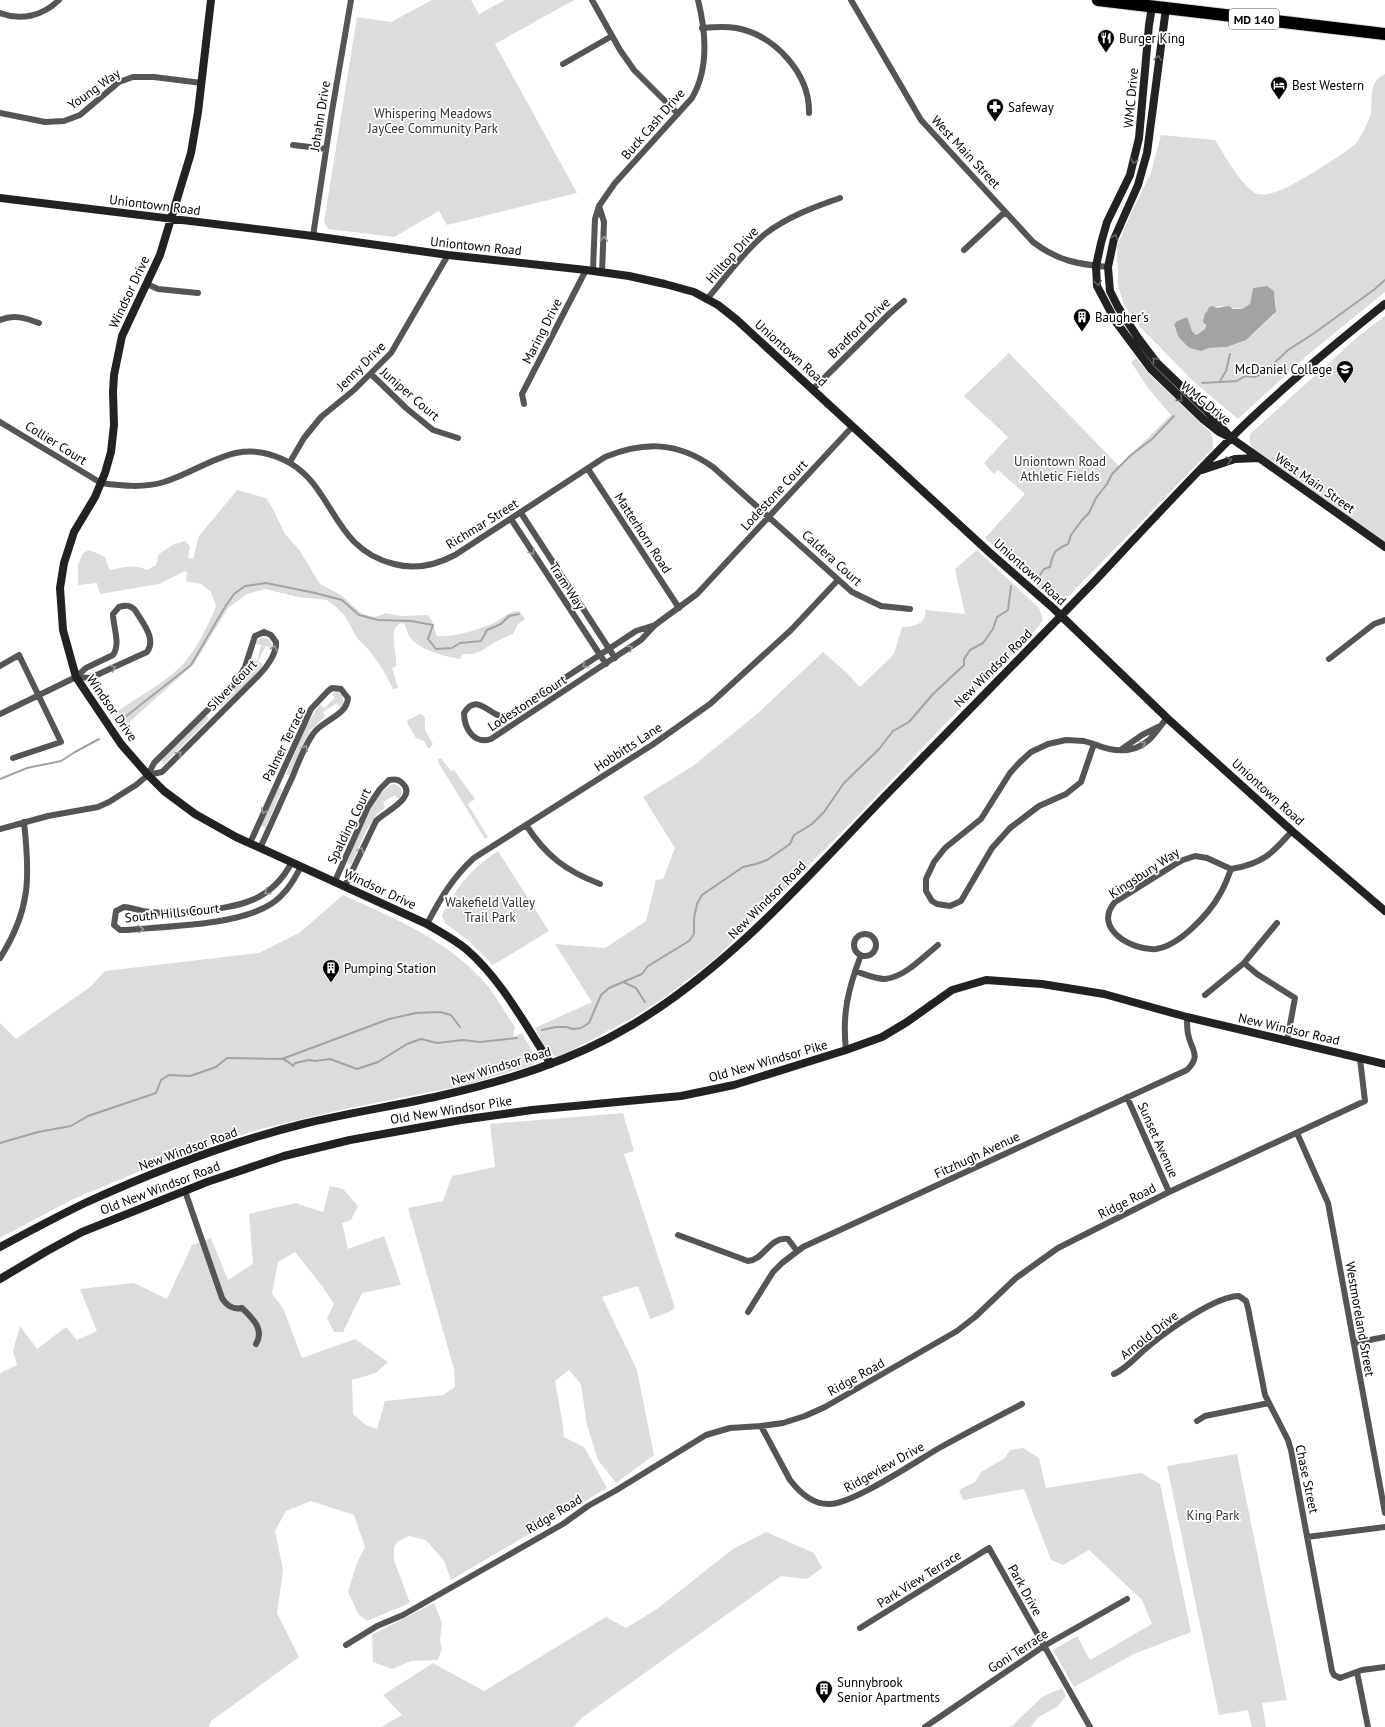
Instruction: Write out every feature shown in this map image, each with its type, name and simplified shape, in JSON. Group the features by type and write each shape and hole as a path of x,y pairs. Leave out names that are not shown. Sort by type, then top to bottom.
{"highway":[{"name":"MD 140","path":"1098,0 1166,4 1385,34"}],"main road":[{"name":"Windsor Drive","path":"212,0 202,82 191,153 160,255 147,284 130,315 122,336 118,351 113,392 113,442 108,462 95,498 74,532 68,548 61,577 60,602 63,630 76,677 109,727 148,775 164,791 195,814 260,848 427,924 466,949 488,972 509,1000 551,1064"},
{"name":"WMC Drive","path":"1153,3 1149,25 1139,138 1136,155 1130,175 1107,222 1096,266 1097,286 1122,332 1150,369 1218,432 1231,438"},
{"name":"WMC Drive","path":"1166,4 1147,153 1138,185 1114,239 1108,267 1110,291 1118,307 1138,338 1157,363 1207,411 1231,438"},
{"name":"Uniontown Road","path":"0,198 313,236 448,255 589,270 665,284 694,292 707,299 737,320 989,552 1061,616 1167,718 1292,831 1385,911"},
{"name":"New Windsor Road","path":"0,1246 108,1193 208,1153 302,1124 477,1087 551,1064 600,1042 634,1024 688,987 734,950 776,909 1061,616 1231,438 1351,331 1385,304"},
{"name":"West Main Street","path":"1231,438 1385,547"},
{"path":"1200,471 1235,459 1259,458"},
{"name":"Old New Windsor Pike","path":"338,1142 499,1114 681,1096 734,1085 846,1050 894,1030 952,990 986,980 1042,984 1098,993 1187,1017"},
{"name":"New Windsor Road","path":"1187,1017 1385,1064"},
{"name":"Old New Windsor Road","path":"0,1280 47,1250 82,1232 238,1170 338,1142"}],"street":[{"path":"0,13 18,17 29,16 49,9 59,0"},
{"name":"Johahn Drive","path":"313,236 351,0"},
{"path":"592,0 612,36 634,70 678,114"},
{"name":"Buck Cash Drive","path":"589,270 595,218 599,206 615,183 692,98 700,83 703,73 704,51 698,0"},
{"name":"West Main Street","path":"851,0 920,120 1033,242 1042,249 1062,259 1079,264 1108,267"},
{"path":"702,28 726,27 744,30 760,37 776,47 790,62 803,82 809,99 809,113"},
{"path":"562,64 612,36"},
{"name":"Young Way","path":"0,113 45,122 64,121 80,115 119,82 133,77 154,77 202,82"},
{"path":"293,145 326,149"},
{"name":"Hilltop Drive","path":"707,299 758,241 771,229 817,205 840,198"},
{"path":"599,206 604,222 602,272"},
{"path":"964,250 1005,212"},
{"name":"Jenny Drive","path":"290,462 304,438 321,417 354,390 391,353 448,255"},
{"name":"Maring Drive","path":"524,404 522,394 589,270"},
{"path":"147,284 158,289 198,293"},
{"name":"Bradford Drive","path":"813,389 904,301"},
{"path":"0,320 13,316 39,324"},
{"name":"Juniper Court","path":"371,374 406,408 433,430 458,438"},
{"name":"Collier Court","path":"0,422 101,483"},
{"name":"Lodestone Court","path":"655,625 636,631 507,716 502,717 482,705 475,704 470,706 464,713 466,724 474,737 479,741 484,742 641,640 655,625 697,594 853,426"},
{"name":"Richmar Street","path":"101,483 129,486 153,485 176,477 216,458 238,453 257,452 270,454 290,462 311,480 343,530 355,544 370,555 389,563 399,566 419,567 439,562 455,555 605,457 622,450 652,445 688,452 713,467 769,516"},
{"name":"Matterhorn Road","path":"588,469 679,608"},
{"name":"Tram Way","path":"521,513 615,658"},
{"name":"Caldera Court","path":"769,516 852,592 881,606 910,609"},
{"name":"Tram Way","path":"511,519 606,664"},
{"name":"Hobbitts Lane","path":"427,924 448,887 464,868 485,850 652,745 710,704 791,630 838,580"},
{"path":"0,714 76,677 86,668 113,655 116,651 116,642 113,614 119,607 127,605 132,606 151,640 151,646 147,652 90,678 76,677"},
{"path":"1329,659 1374,624 1385,620"},
{"name":"Silver Court","path":"261,632 269,634 273,637 276,642 275,650 267,665 259,675 162,772 148,775 154,763 237,681 245,667 255,636 261,632"},
{"path":"0,666 19,655 61,742 13,758"},
{"name":"Palmer Terrace","path":"250,843 311,710 332,688 341,689 348,698 347,705 344,710 320,726 313,733 260,848"},
{"path":"1094,744 1081,782 1066,794 1039,806 1010,828 992,848 961,901 950,906 937,904 932,901 926,891 925,886 928,873 934,862 945,848 976,825 985,814 1018,763 1031,752 1057,741 1077,740 1094,744 1110,750 1129,750 1144,743 1152,737 1167,718"},
{"path":"0,829 48,816 98,807 125,792 148,775"},
{"name":"Spalding Court","path":"335,881 374,797 389,780 400,781 406,788 406,797 400,804 380,817 372,827 345,886"},
{"path":"0,958 16,929 26,893 28,861 24,822"},
{"path":"526,825 536,840 557,862 583,878 600,884"},
{"path":"1231,869 1253,864 1262,860 1292,831"},
{"name":"Kingsbury Way","path":"1195,856 1201,857 1231,869 1223,890 1212,906 1188,931 1170,944 1156,948 1138,947 1121,938 1110,928 1108,923 1108,914 1115,902 1183,860 1195,856"},
{"name":"South Hills Court","path":"292,862 285,875 276,885 258,898 234,907 176,913 150,912 124,907 116,911 114,925 120,930 125,930 218,920 251,914 271,904 282,895 290,887 301,866"},
{"path":"1205,995 1244,963 1277,923"},
{"path":"855,971 877,978 893,977 906,970 938,945"},
{"path":"846,1050 844,1031 845,1004 861,955"},
{"path":"1244,963 1257,974 1295,998 1287,1041"},
{"name":"Fitzhugh Avenue","path":"748,1312 773,1272 797,1251 1181,1073 1192,1065 1195,1053 1188,1035 1187,1017"},
{"name":"Ridge Road","path":"346,1645 377,1626 403,1615 563,1524 588,1506 706,1435 730,1428 784,1423 825,1407 913,1357 967,1324 1015,1280 1058,1248 1169,1192 1365,1102 1360,1059"},
{"name":"Sunset Avenue","path":"1127,1097 1169,1192"},
{"name":"Westmoreland Street","path":"1297,1133 1328,1203 1385,1514"},
{"path":"185,1191 222,1298 228,1305 237,1309 242,1308 252,1319 259,1331 256,1344"},
{"path":"678,1235 748,1261 753,1261 773,1243 783,1238 788,1240 797,1251"},
{"name":"Arnold Drive","path":"1114,1374 1124,1369 1149,1345 1187,1318 1230,1298 1236,1296 1242,1297"},
{"name":"Chase Street","path":"1242,1297 1247,1305 1263,1384 1269,1403 1289,1444 1332,1671 1334,1675 1340,1678 1358,1672"},
{"path":"1354,1343 1385,1338"},
{"path":"1197,1421 1205,1416 1269,1403"},
{"name":"Ridgeview Drive","path":"761,1426 795,1488 807,1498 816,1502 832,1504 857,1495 943,1446 1022,1404"},
{"path":"1307,1537 1385,1526"},
{"name":"Park View Terrace","path":"860,1628 989,1548"},
{"name":"Park Drive","path":"989,1548 1090,1727"},
{"name":"Goni Terrace","path":"925,1727 1044,1646 1127,1599"},
{"path":"1368,1727 1358,1672 1385,1667"}],"green space":[{"name":"Whispering Meadows JayCee Community Park","path":"432,0 471,0 479,14 505,0 574,0 495,44 577,193 447,225 439,211 394,237 328,229 324,222 357,17 391,22"},
{"path":"1385,74 1385,292 1309,354 1238,419 1192,380 1139,326 1124,305 1118,286 1117,246 1151,173 1161,135 1215,140 1233,169 1250,189 1255,193 1263,195 1272,193 1290,186 1337,158 1358,141 1371,113 1372,90 1376,81","holes":["1267,286 1274,291 1276,304 1275,314 1253,334 1234,345 1201,351 1188,344 1177,334 1174,324 1186,317 1195,335 1205,329 1205,317 1208,311 1220,306 1242,309 1250,304 1253,288"]},
{"name":"McDaniel College","path":"1385,316 1385,547 1254,451 1250,444 1250,434 1361,334"},
{"name":"Uniontown Road Athletic Fields","path":"1009,353 1119,466 1171,415 1148,388 1131,362 1136,358 1149,374 1210,432 1213,440 1213,448 1064,601 1055,600 1042,592 1016,565 985,538 1025,494 998,470 994,474 984,463 1008,437 964,396"},
{"path":"237,490 266,498 285,534 300,551 320,584 341,595 362,614 375,617 386,613 401,616 428,615 437,636 450,636 481,628 494,623 509,613 515,611 519,611 525,619 518,624 513,634 495,642 481,651 473,654 463,654 460,659 444,656 419,646 408,634 403,623 398,625 394,634 396,666 392,668 398,688 393,689 382,668 368,649 357,638 345,616 335,606 327,600 298,597 265,589 247,594 228,608 194,664 124,727 115,715 117,712 164,681 184,663 200,640 216,606 211,592 201,584 186,581 187,573 185,571 159,584 100,594 97,583 78,585 78,565 83,553 90,550 105,557 108,567 111,570 125,567 138,567 147,570 156,565 159,554 174,544 185,541 190,546 188,558 193,559 199,536"},
{"path":"977,550 1039,608 1043,620 1038,627 839,835 716,958 661,1000 634,1017 559,1057 550,1053 544,1046 535,1028 592,1002 555,944 605,948 646,921 656,880 663,879 675,848 643,797 693,766 758,713 823,652 846,672 860,687 894,654 902,627 922,622 925,615 925,610 965,614 955,569"},
{"path":"262,637 269,639 272,645 271,648 266,646 258,661 263,665 251,679 221,707 217,707 218,704 244,678 251,661 257,661 261,645 256,644 256,642"},
{"path":"336,691 342,695 344,703 340,707 337,703 323,712 325,716 310,731 289,775 286,775 305,728 320,704 324,708 335,698 332,694"},
{"path":"420,714 423,715 425,719 425,730 433,744 430,748 428,748 424,741 416,738 407,723 408,720"},
{"path":"205,716 209,719 164,764 161,760"},
{"path":"441,758 451,771 454,770 475,799 468,804 488,837 485,839 438,762 438,759"},
{"path":"393,784 399,786 402,790 400,797 398,799 395,795 383,802 385,807 373,819 351,865 347,863 372,807 386,788"},
{"path":"280,787 282,790 265,828 261,826 278,788"},
{"name":"Wakefield Valley Trail Park","path":"498,851 549,931 493,965 470,942 445,923 442,915 453,895 472,872"},
{"name":"Wakefield Valley Trail Park","path":"343,895 401,922 437,942 455,954 471,968 490,989 515,1027 513,1037 522,1033 536,1058 533,1065 466,1085 340,1110 261,1129 204,1147 145,1169 71,1200 0,1238 0,1023 16,1039 90,987 105,971 259,953 299,933"},
{"path":"623,1113 634,1151 624,1154 675,1308 669,1312 650,1319 638,1286 602,1297 637,1370 654,1455 616,1483 598,1460 587,1425 581,1384 569,1370 555,1381 564,1437 584,1447 607,1488 451,1580 444,1561 426,1540 409,1536 397,1542 394,1547 394,1560 410,1603 367,1621 359,1615 348,1592 357,1563 365,1547 354,1515 311,1501 286,1511 275,1531 283,1570 277,1613 299,1657 210,1722 209,1727 0,1727 0,1373 17,1365 13,1351 20,1326 37,1349 66,1327 77,1340 97,1331 80,1289 134,1283 167,1299 192,1245 211,1238 228,1280 253,1264 249,1214 296,1203 323,1212 330,1186 343,1189 358,1206 351,1220 342,1223 348,1249 384,1236 401,1285 362,1293 343,1332 334,1332 327,1318 334,1304 322,1286 295,1252 278,1262 272,1294 283,1308 302,1358 355,1339 388,1362 376,1373 352,1380 353,1414 366,1425 377,1429 385,1401 443,1395 455,1387 454,1369 408,1208 443,1201 452,1176 495,1167 490,1124"},
{"path":"1023,1448 1039,1458 1046,1488 1141,1473 1160,1484 1191,1632 1134,1654 1074,1687 1053,1650 1077,1636 1090,1660 1152,1624 1142,1600 1089,1550 1063,1565 1051,1560 1024,1489 963,1500 959,1490 975,1482 981,1472 1005,1458 1010,1450"},
{"name":"King Park","path":"1237,1454 1287,1700 1262,1703 1266,1727 1252,1727 1248,1710 1219,1715 1167,1466"},
{"path":"766,1532 814,1553 822,1568 807,1579 781,1576 583,1717 573,1727 381,1727 402,1715 383,1695 433,1663 484,1691 606,1617 626,1628 657,1609 733,1549"},
{"path":"434,1603 442,1623 440,1640 442,1649 438,1660 411,1661 392,1669 373,1662 372,1635"},
{"path":"1062,1688 1066,1696 1057,1707 1037,1718 1031,1727 1008,1727 1013,1725 1042,1697"}],"shaded area":[{"path":"1267,286 1274,291 1276,312 1246,340 1227,347 1209,348 1201,351 1190,348 1178,336 1174,324 1177,321 1187,317 1192,331 1196,335 1205,329 1206,325 1203,322 1205,313 1209,307 1213,306 1216,308 1229,306 1233,309 1242,309 1250,304 1253,288"}],"waterway":[{"path":"1202,383 1237,381 1245,376 1255,377 1265,372 1288,350 1313,334 1375,289 1385,280"},
{"path":"1220,381 1226,371 1230,354"},
{"path":"1034,577 1039,576 1044,569 1050,567 1055,552 1068,544 1071,535 1089,513 1096,498 1107,484 1112,474 1131,455 1152,439 1174,416"},
{"path":"120,721 191,665 225,607 234,594 245,586 266,583 315,593 342,600 359,615 378,620 411,621 433,625 428,639 436,649 452,648 460,643 481,641 487,630 501,624 509,616 519,614"},
{"path":"542,1030 556,1027 573,1029 581,1028 589,1023 601,995 609,988 642,974 648,966 689,941 694,934 694,918 697,904 702,895 743,867 767,860 790,844 794,835 812,824 824,812 844,783 879,749 893,731 909,722 933,694 964,665 964,659 970,650 983,643 993,629 997,617 1008,610 1011,586"},
{"path":"0,779 27,768 61,761 99,739"},
{"path":"625,983 636,988 645,1002"},
{"path":"0,1143 38,1132 71,1126 88,1116 156,1093 161,1080 169,1075 190,1076 216,1067 227,1058 282,1059 389,1019 416,1013 440,1012 451,1015 460,1027"},
{"path":"283,1059 293,1066 295,1063 309,1060 315,1061 330,1059 357,1069 378,1062 407,1044 421,1039 437,1043 463,1040 480,1042 517,1038"}],"place":[{"name":"Burger King","path":"1106,53"},
{"name":"Best Western","path":"1279,100"},
{"name":"Safeway","path":"995,122"},
{"name":"Baugher's","path":"1082,332"},
{"name":"McDaniel College","path":"1345,384"},
{"name":"Pumping Station","path":"331,983"},
{"name":"Sunnybrook Senior Apartments","path":"824,1704"}]}
